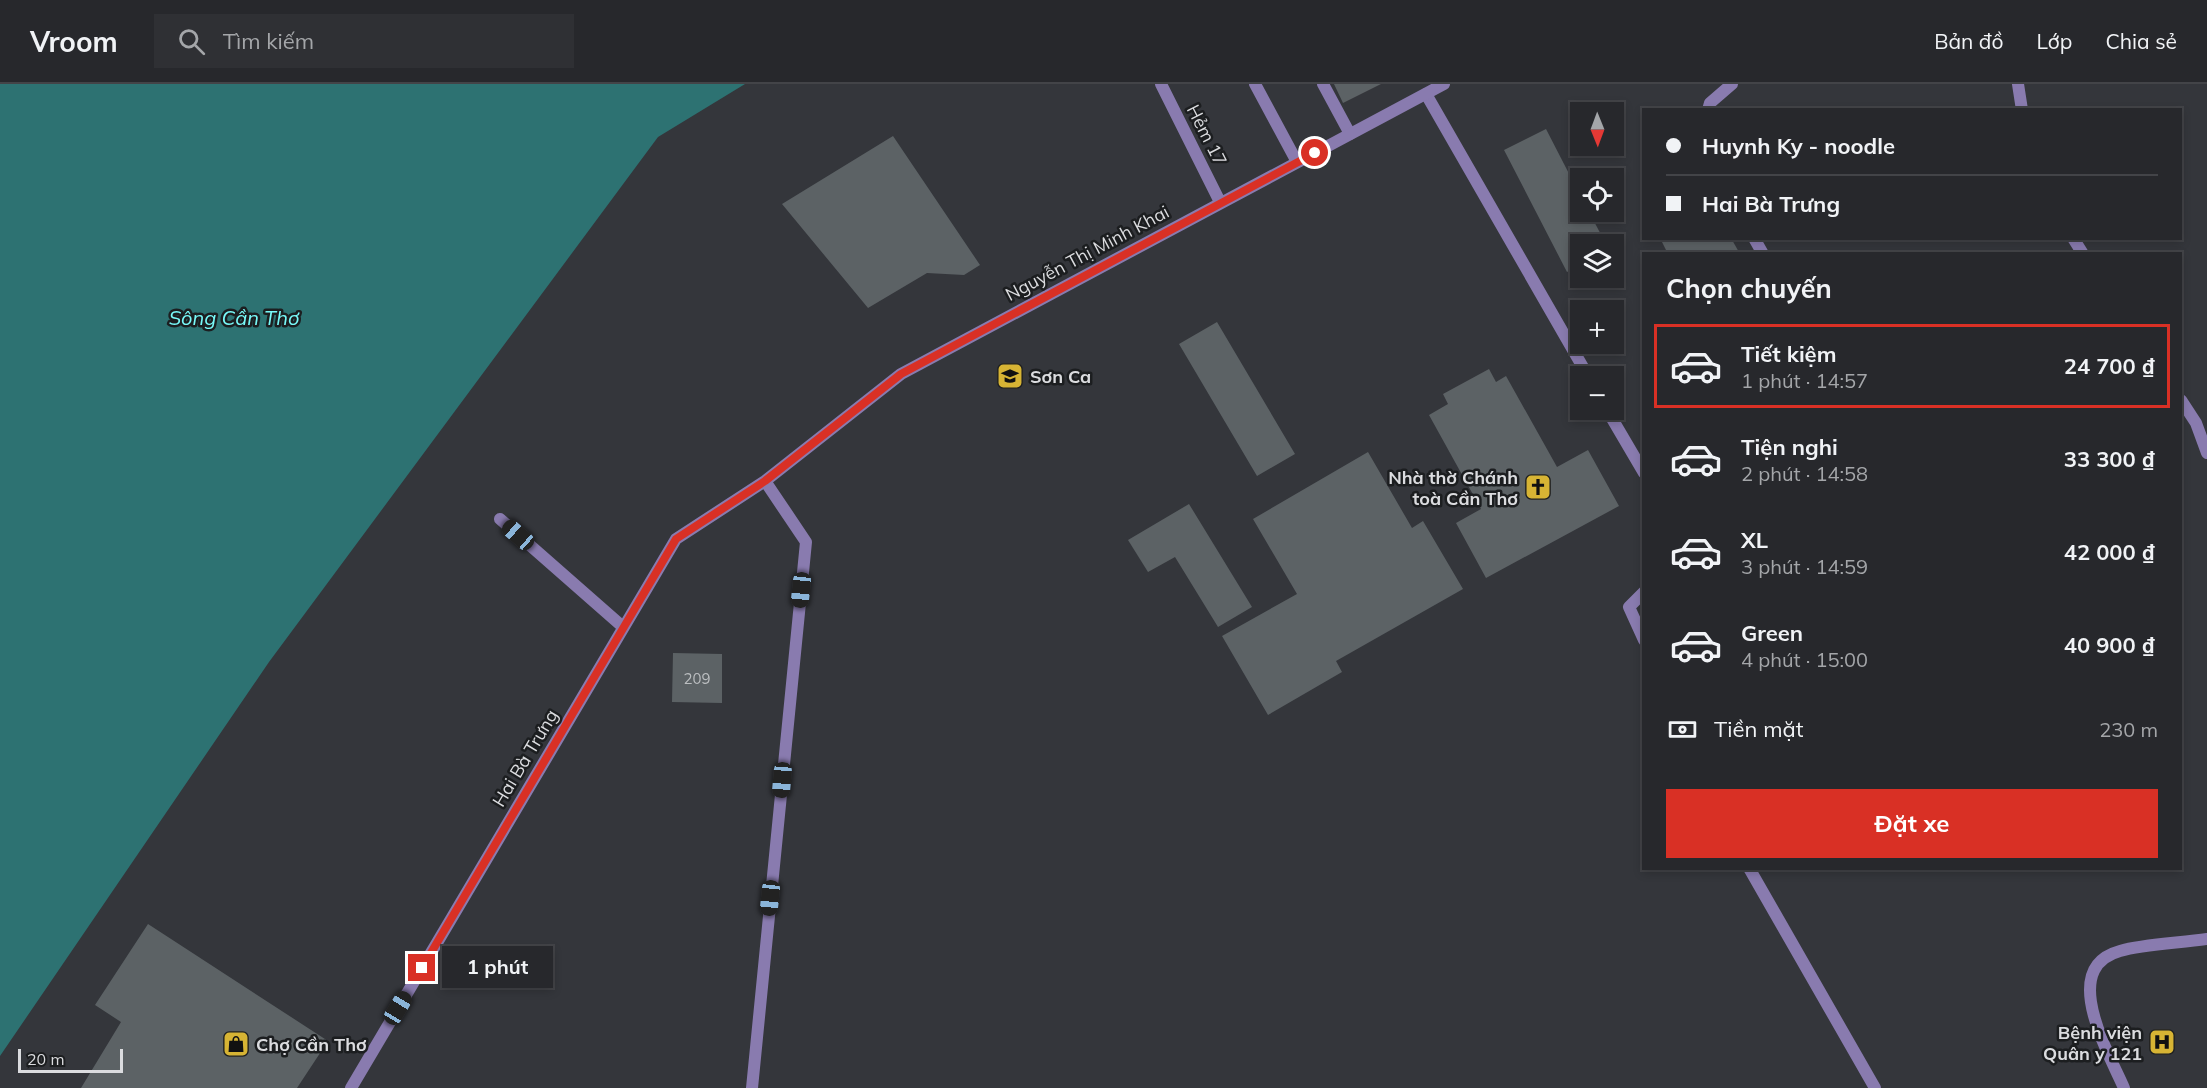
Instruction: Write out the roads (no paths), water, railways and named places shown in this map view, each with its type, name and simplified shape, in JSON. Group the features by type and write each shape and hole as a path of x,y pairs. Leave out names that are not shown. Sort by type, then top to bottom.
{"street":[{"name":"Hẻm 17","path":"1161,84 1220,202"},
{"path":"1255,84 1298,162"},
{"path":"1323,84 1350,134"},
{"path":"1709,108 1710,103 1732,84"},
{"path":"2018,84 2022,108"},
{"name":"Nguyễn Thị Minh Khai","path":"765,481 901,374 1442,85"},
{"path":"1426,94 1582,366"},
{"path":"2182,402 2196,423 2207,453"},
{"path":"1613,420 1642,470"},
{"path":"752,1088 806,542 765,481"},
{"name":"Hai Bà Trưng","path":"351,1088 676,539 765,481"},
{"path":"500,519 623,627"},
{"path":"1642,594 1629,607 1642,636"},
{"path":"1750,870 1875,1088"},
{"path":"2124,1088 2091,1009 2089,988 2098,963 2118,951 2207,939"}],"water":[{"name":"Sông Cần Thơ","path":"0,84 745,84 658,137 269,662 0,1056"}],"place":[{"name":"Sơn Ca","path":"1010,376"},
{"name":"Nhà thờ Chánh toà Cần Thơ","path":"1538,487"},
{"name":"Bệnh viện Quân y 121","path":"2162,1042"},
{"name":"Chợ Cần Thơ","path":"236,1044"}]}
